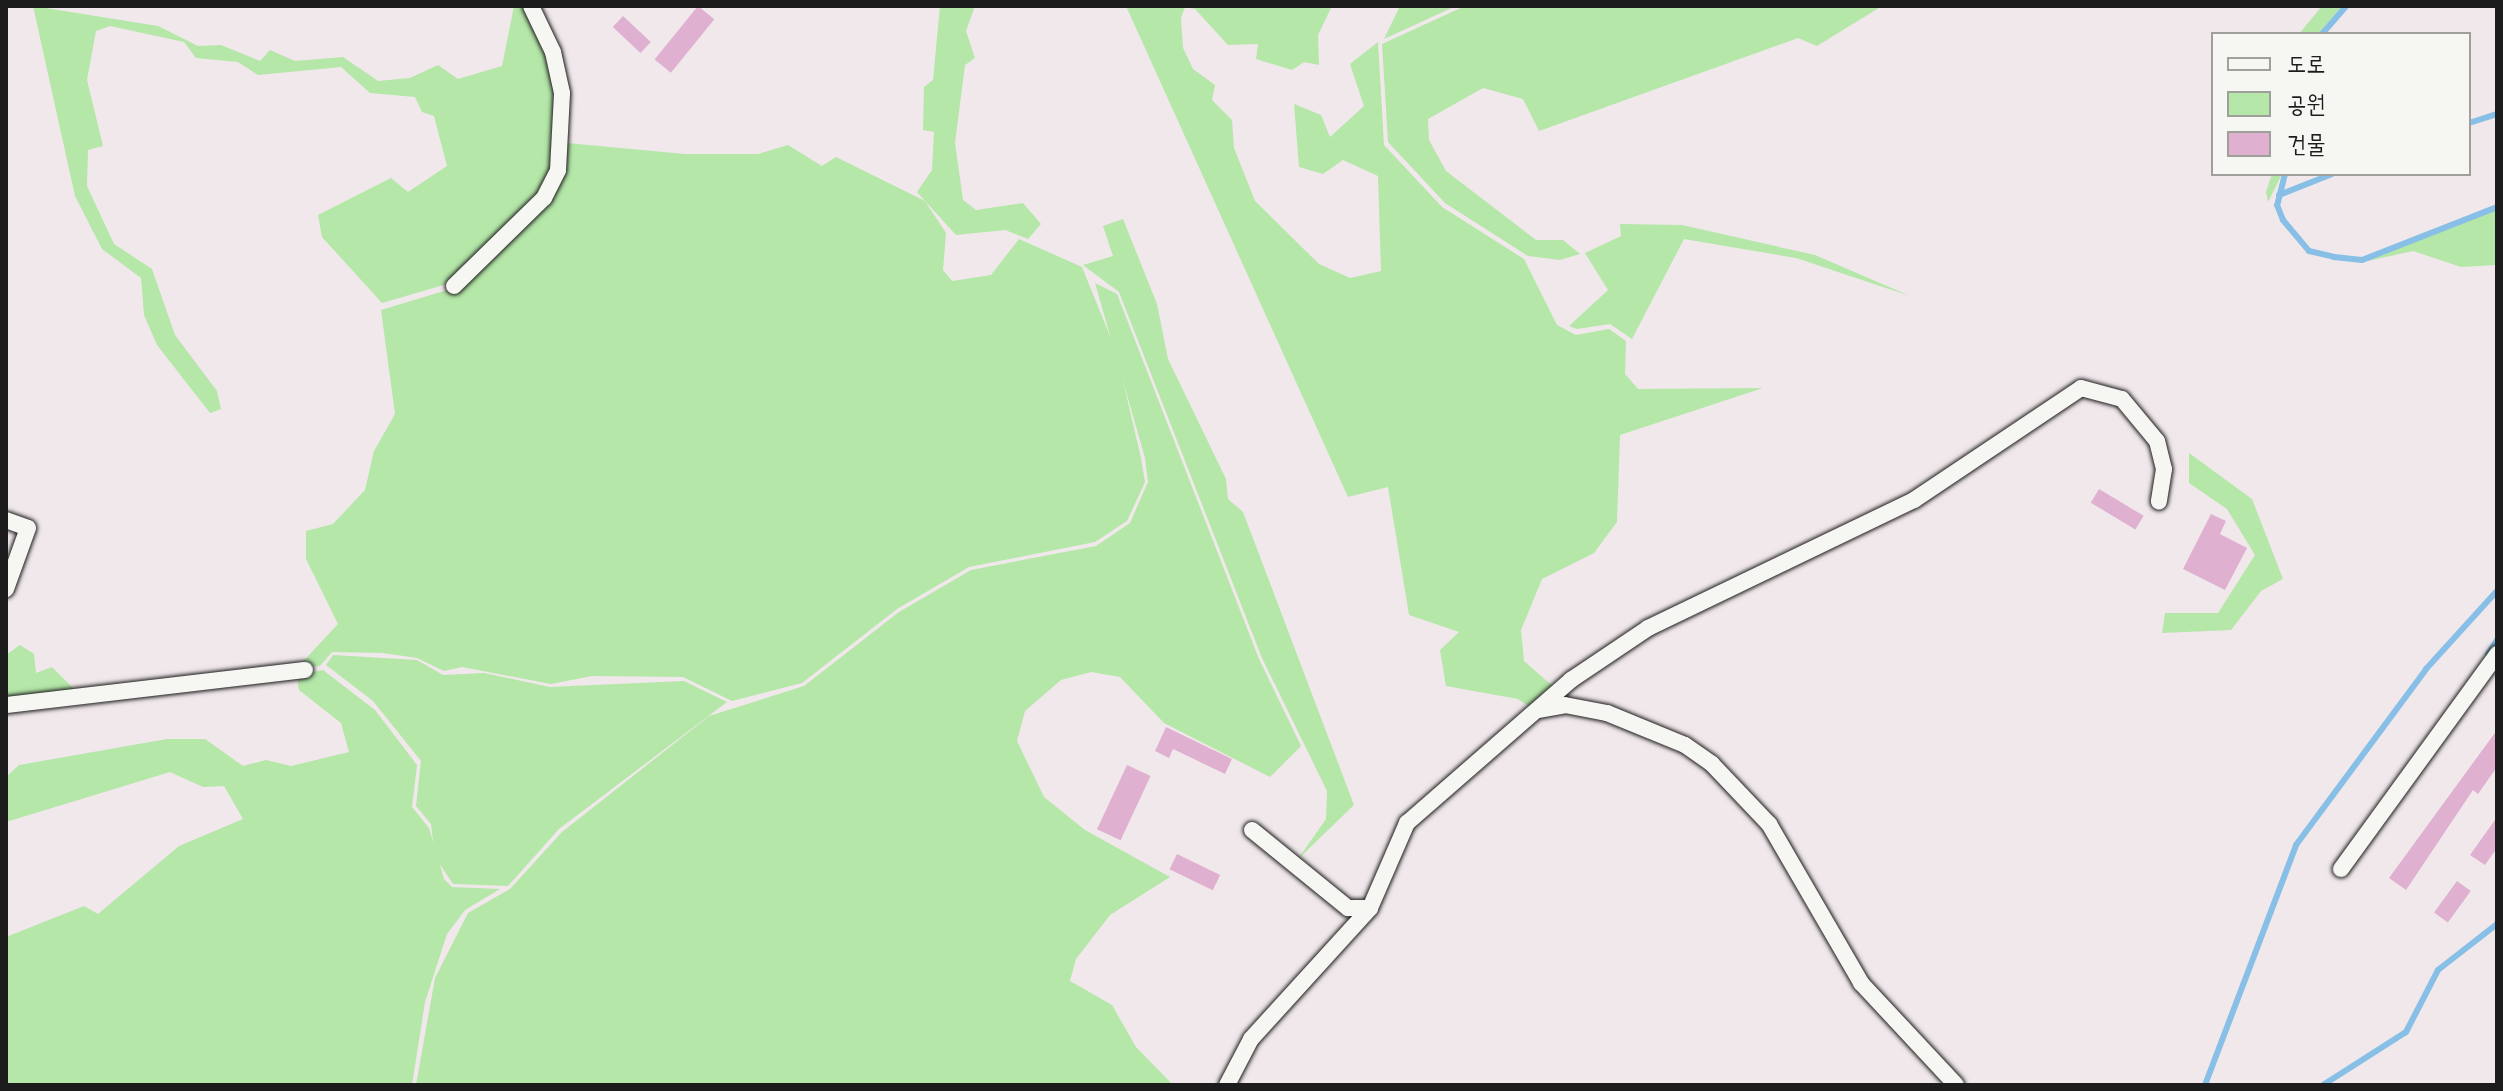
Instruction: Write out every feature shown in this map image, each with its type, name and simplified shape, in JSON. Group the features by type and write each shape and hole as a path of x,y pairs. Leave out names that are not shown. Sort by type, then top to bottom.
{"street":[{"path":"454,286 544,198 558,170 562,93 553,52 531,6"},
{"path":"1227,1085 1251,1039 1370,908 1407,823 1535,711 1648,628 1914,500 2081,388 2122,399 2157,441 2164,469 2159,502"},
{"path":"6,520 28,528 6,589"},
{"path":"2341,869 2497,654"},
{"path":"6,705 305,670"},
{"path":"1535,711 1565,705 1607,713 1685,745 1712,764 1769,824 1861,983 1956,1085"},
{"path":"1252,830 1348,908 1370,908"}],"green space":[{"path":"33,6 158,26 198,46 221,45 260,61 270,50 295,61 343,57 378,81 410,78 438,65 458,79 502,66 514,6 525,6 549,55 559,140 543,192 447,284 382,303 322,237 318,215 391,178 408,192 447,166 434,116 422,112 415,97 370,93 341,67 258,75 238,62 196,58 184,42 110,26 96,31 87,80 103,146 88,150 87,186 114,244 152,269 175,335 217,391 221,409 210,413 157,345 144,315 141,278 102,249 75,196"},
{"path":"940,6 975,6 966,31 975,58 965,65 955,143 963,200 976,210 1023,203 1041,224 1028,239 1005,230 956,235 917,192 932,170 934,132 923,130 924,87 933,80"},
{"path":"1126,6 1332,6 1318,35 1319,65 1304,62 1292,70 1256,59 1258,44 1228,45 1195,9 1185,7 1181,18 1183,48 1193,69 1215,85 1212,100 1232,120 1234,148 1255,201 1319,264 1350,278 1381,271 1378,176 1343,160 1323,174 1299,167 1294,104 1321,115 1330,137 1364,106 1350,64 1378,42 1384,145 1442,207 1524,259 1557,325 1576,335 1609,329 1626,341 1625,374 1638,389 1763,388 1620,435 1617,522 1594,553 1542,579 1521,630 1524,661 1556,689 1533,709 1518,699 1446,686 1440,650 1459,632 1409,615 1388,487 1348,497"},
{"path":"1400,6 1456,6 1384,39"},
{"path":"1465,6 1882,6 1817,46 1798,38 1539,131 1523,99 1483,88 1428,119 1429,140 1446,171 1536,240 1563,240 1580,254 1560,260 1528,256 1445,203 1388,142 1382,44"},
{"path":"2322,6 2342,6 2320,32 2301,32"},
{"path":"567,143 685,154 758,154 788,145 822,166 836,157 925,201 946,233 943,270 952,281 991,275 1019,239 1082,267 1116,351 1141,458 1145,482 1127,521 1095,542 969,567 897,609 802,683 732,701 683,677 592,676 551,684 462,667 444,671 417,658 383,653 332,652 320,666 296,669 338,624 306,559 306,531 333,524 365,490 374,451 395,414 381,310 454,288 548,198"},
{"path":"2271,176 2281,176 2268,202 2266,192"},
{"path":"2497,210 2497,265 2461,267 2413,251 2363,262"},
{"path":"1123,219 1157,304 1168,359 1226,479 1228,499 1243,512 1354,805 1298,859 1326,819 1327,791 1262,658 1119,292 1083,265 1113,256 1103,226"},
{"path":"1620,224 1682,225 1815,255 1910,296 1796,258 1684,239 1632,339 1610,324 1577,329 1569,326 1608,290 1585,253 1621,236"},
{"path":"1095,283 1117,294 1259,659 1301,746 1270,777 1164,723 1120,677 1091,672 1061,680 1025,711 1017,741 1044,797 1085,830 1170,877 1110,915 1076,959 1070,981 1112,1005 1136,1047 1173,1085 416,1085 435,978 468,913 510,889 562,832 709,716 804,686 899,612 971,570 1096,546 1130,523 1148,482 1145,458"},
{"path":"2189,453 2252,499 2283,579 2261,591 2231,630 2162,633 2165,613 2218,613 2255,555 2227,509 2189,483"},
{"path":"20,645 34,654 36,673 52,667 76,691 6,702 6,655"},
{"path":"333,655 417,660 443,675 484,673 550,687 684,681 727,702 559,829 508,886 453,884 435,857 431,824 416,806 421,761 373,701 326,665"},
{"path":"323,670 375,710 417,765 412,807 429,828 444,879 452,887 500,889 465,910 447,934 425,1002 412,1085 6,1085 6,937 84,906 98,914 179,846 243,819 224,786 203,787 170,772 6,822 6,777 19,765 167,739 205,739 243,766 266,760 291,766 349,752 341,723 299,690 297,675"}],"building":[{"path":"698,6 714,19 671,73 655,60"},
{"path":"623,16 651,42 641,53 613,27"},
{"path":"2099,489 2144,516 2135,529 2091,503"},
{"path":"2211,514 2226,521 2220,534 2247,548 2225,590 2183,569"},
{"path":"1166,727 1232,759 1225,774 1173,749 1169,758 1155,751"},
{"path":"2497,730 2497,767 2478,794 2473,790 2406,890 2389,878"},
{"path":"1127,765 1151,776 1121,840 1097,829"},
{"path":"2497,817 2497,848 2485,865 2470,855"},
{"path":"1177,854 1220,875 1213,890 1170,869"},
{"path":"2457,881 2471,891 2448,923 2434,913"}],"waterway":[{"path":"2324,32 2346,6"},
{"path":"2471,122 2497,114"},
{"path":"2284,176 2277,205 2283,220 2309,251 2334,257 2362,260 2497,207"},
{"path":"2279,195 2327,176"},
{"path":"2205,1085 2296,845 2426,669 2497,591"},
{"path":"2488,654 2497,640"},
{"path":"2323,1085 2406,1032 2438,970 2497,924"}]}
